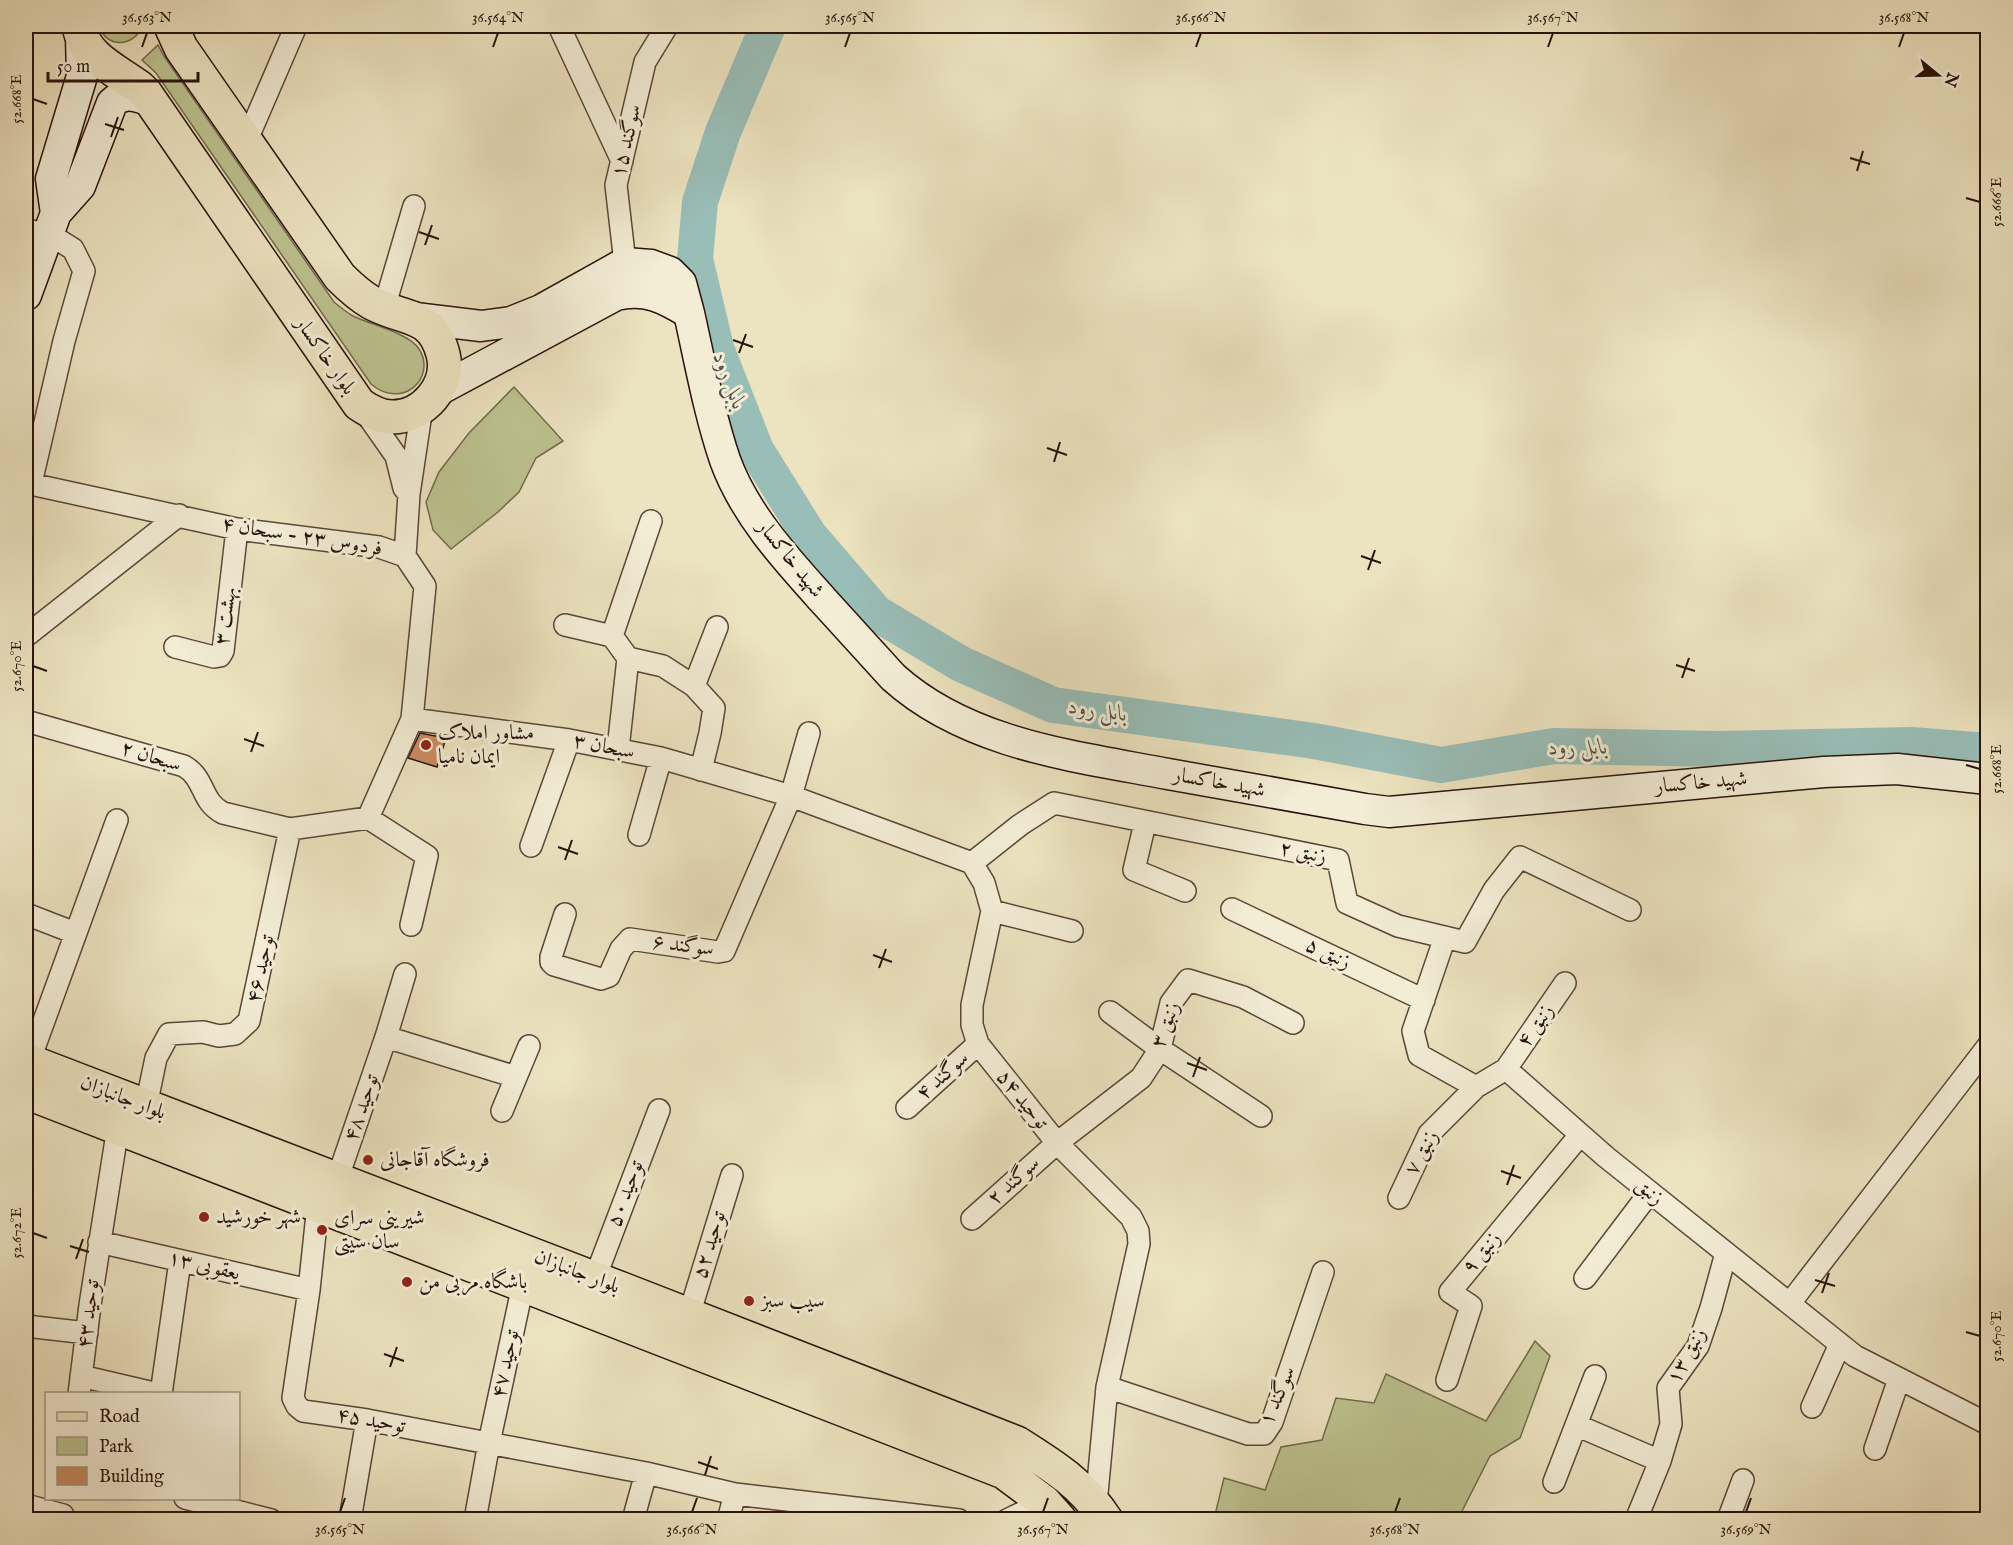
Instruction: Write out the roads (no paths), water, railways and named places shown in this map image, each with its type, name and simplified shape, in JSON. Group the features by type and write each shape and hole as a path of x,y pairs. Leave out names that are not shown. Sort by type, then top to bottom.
{"main road":[{"path":"171,26 181,48 340,277 357,293 384,308 416,318 481,326 511,322 541,310 625,263"},
{"path":"26,295 43,226 51,179 82,76 87,41"},
{"name":"بلوار خاکسار","path":"87,41 140,87 151,101 359,404 375,414 392,417 410,414 430,399"},
{"path":"43,226 80,186 112,103 118,97 126,95 151,101"},
{"name":"شهید خاکسار","path":"625,263 651,265 670,272 681,283 726,462 749,508 771,539 797,571 907,690 964,722 1004,738 1061,754 1389,812 1846,770 1918,770 1988,779"},
{"path":"430,399 616,295 633,291 652,294 689,313"},
{"path":"416,318 428,327 438,340 444,357 444,375 430,399"},
{"name":"بلوار جانبازان","path":"27,1072 146,1107 523,1285 1004,1472 1052,1511"},
{"name":"بلوار جانبازان","path":"27,1072 118,1127 595,1278 1017,1443 1062,1472 1101,1512"}],"street":[{"path":"246,142 296,26"},
{"path":"559,26 622,161"},
{"name":"سوگند ۱۵","path":"625,263 616,185 645,62 667,26"},
{"path":"384,308 414,206"},
{"path":"28,483 84,271 73,249 43,226"},
{"path":"405,556 409,494 430,399"},
{"path":"359,404 396,456 404,488 409,494"},
{"name":"فردوس ۲۳ - سبحان ۴","path":"28,483 237,530 379,547 405,556 425,586 412,719 368,818"},
{"path":"26,636 178,515"},
{"path":"612,636 651,521"},
{"name":"بهشت ۳","path":"175,647 214,657 220,656 223,651 237,530"},
{"path":"565,625 612,636 628,658 663,666 694,686 714,708 701,770"},
{"path":"694,686 717,627"},
{"path":"618,749 628,658"},
{"name":"سبحان ۳","path":"412,719 569,740 618,749 661,758 791,796"},
{"name":"سبحان ۲","path":"26,721 184,766 197,775 208,801 214,808 223,813 290,829"},
{"path":"808,734 791,796 972,863"},
{"path":"531,846 569,740"},
{"path":"639,836 661,758"},
{"name":"سوگند ۶","path":"565,914 550,962 601,980 609,976 621,949 630,939 724,951 791,796"},
{"name":"زنبق ۲","path":"972,863 1020,825 1054,803 1338,860 1347,903 1398,926 1465,942 1494,890 1520,857 1630,910"},
{"path":"290,829 368,818 428,856 411,925"},
{"path":"27,1072 117,820"},
{"path":"1145,823 1134,870 1185,891"},
{"name":"توحید ۴۶","path":"146,1107 156,1058 170,1034 203,1032 219,1036 235,1034 249,1021 290,829"},
{"name":"توحید ۵۴","path":"972,863 984,883 992,911 972,1005 972,1025 978,1044 1057,1143 1131,1217 1138,1231 1140,1244 1107,1386 1101,1512"},
{"name":"زنبق ۵","path":"1232,909 1424,1000"},
{"path":"992,911 1071,931"},
{"path":"26,914 75,933"},
{"path":"1445,937 1413,1032 1419,1055 1476,1087 1506,1069"},
{"name":"توحید ۴۸","path":"328,1193 386,1037 405,974"},
{"name":"زنبق ۳","path":"1057,1143 1141,1078 1160,1049 1171,1003 1188,980 1243,997 1293,1023"},
{"name":"زنبق ۴","path":"1506,1069 1565,983"},
{"path":"1110,1012 1160,1049 1261,1116"},
{"path":"386,1037 516,1077"},
{"name":"سوگند ۴","path":"907,1108 978,1044"},
{"path":"502,1111 529,1046"},
{"path":"1790,1304 1988,1046"},
{"name":"زنبق","path":"1506,1069 1580,1135 1856,1356 1988,1424"},
{"name":"زنبق ۷","path":"1399,1198 1429,1134 1476,1087"},
{"name":"توحید ۵۰","path":"595,1278 659,1110"},
{"name":"توحید ۴۳","path":"80,1385 99,1242 118,1127"},
{"name":"زنبق ۹","path":"1447,1380 1471,1306 1450,1292 1580,1135"},
{"name":"سوگند ۲","path":"972,1219 1057,1143"},
{"name":"توحید ۵۲","path":"689,1315 732,1175"},
{"path":"1585,1278 1650,1192"},
{"name":"توحید ۴۵","path":"328,1193 309,1290 293,1398 303,1411 367,1420 646,1473 735,1494 959,1520"},
{"name":"یعقوبی ۱۳","path":"99,1242 309,1290"},
{"name":"زنبق ۱۳","path":"1636,1520 1671,1424 1668,1388 1698,1346 1726,1253"},
{"path":"159,1392 180,1261"},
{"name":"سوگند ۱","path":"1107,1386 1248,1434 1264,1434 1272,1422 1323,1272"},
{"name":"توحید ۴۷","path":"474,1520 523,1285"},
{"path":"26,1326 87,1333"},
{"path":"1812,1407 1840,1344"},
{"path":"1554,1482 1595,1376"},
{"path":"1875,1449 1899,1379"},
{"path":"80,1385 141,1392"},
{"path":"350,1520 367,1420"},
{"path":"1576,1425 1659,1461"},
{"path":"633,1520 646,1473"},
{"path":"1728,1520 1743,1480"},
{"path":"728,1520 735,1494"},
{"path":"193,1500 271,1520"},
{"path":"26,1505 64,1511"},
{"path":"1006,1520 1052,1511"}],"waterway":[{"name":"بابل رود","path":"768,26 723,132 700,202 695,259 716,348 756,450 809,535 876,613 961,664 1053,705 1314,741 1441,765 1554,746 1720,749 1911,745 1988,751"}],"place":[{"name":"مشاور املاک ایمان نامیا","path":"426,745"},
{"name":"فروشگاه آقاجانی","path":"368,1160"},
{"name":"شهر خورشید","path":"204,1217"},
{"name":"شیرینی سرای سان سیتی","path":"322,1230"},
{"name":"باشگاه مربی من","path":"407,1282"},
{"name":"سیب سبز","path":"749,1301"}]}
